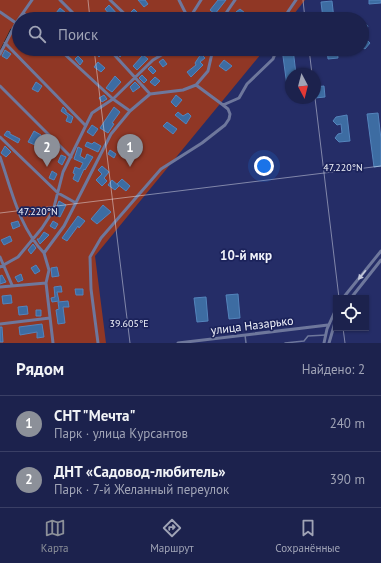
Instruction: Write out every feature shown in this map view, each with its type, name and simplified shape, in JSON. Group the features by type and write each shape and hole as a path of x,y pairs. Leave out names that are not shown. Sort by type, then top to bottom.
{"street":[{"path":"24,12 32,0"},
{"path":"60,0 72,12"},
{"path":"110,0 123,12"},
{"path":"179,0 185,12"},
{"path":"193,12 201,0"},
{"path":"288,12 296,0"},
{"path":"227,12 234,1"},
{"path":"0,12 12,20"},
{"path":"0,54 12,30"},
{"path":"5,43 12,50"},
{"path":"18,56 86,125"},
{"path":"67,56 113,99 130,111"},
{"path":"115,56 150,94"},
{"path":"2,266 18,257 33,241 53,211 63,172 92,113 113,99 135,76 160,56"},
{"path":"44,253 64,226 111,134 130,111 150,94 183,90 196,85 208,71 211,56"},
{"path":"222,105 240,98 248,84 274,56"},
{"path":"98,343 90,289 90,257 101,238 162,168 202,144 229,119 230,114 228,109 196,85"},
{"path":"0,86 71,157"},
{"path":"0,137 58,193 76,203"},
{"path":"0,158 24,226 33,241 44,253 49,270 46,283 53,343"},
{"path":"345,295 381,251"},
{"path":"0,257 2,266 12,285"},
{"path":"353,295 381,260"},
{"path":"0,287 46,283"},
{"path":"324,343 328,325 333,315"},
{"path":"0,324 50,318"},
{"name":"улица Назарько","path":"178,343 328,325"},
{"path":"329,343 333,329"}],"lane":[{"path":"245,335 246,343"},
{"path":"285,343 304,342 308,336 326,335"}],"shaded area":[{"path":"0,0 305,0 296,12 12,12 12,56 259,56 95,256 106,343 0,343"}],"building":[{"path":"138,0 145,0 148,4 144,7"},
{"path":"218,0 226,0 217,12 210,10"},
{"path":"369,0 381,0 381,3 369,4"},
{"path":"332,1 333,12 322,12 321,2"},
{"path":"109,5 115,12 107,12 105,9"},
{"path":"60,8 65,12 57,12"},
{"path":"240,9 244,12 236,12"},
{"path":"5,50 11,54 7,59 2,56"},
{"path":"78,56 83,61 80,65 75,59"},
{"path":"142,56 148,59 137,70 133,66"},
{"path":"200,56 205,58 200,62 203,65 191,77 187,72 196,65 195,63"},
{"path":"283,56 294,56 295,68 285,68 285,71"},
{"path":"328,56 338,56 338,58 328,59"},
{"path":"163,59 167,64 163,67 159,62"},
{"path":"224,60 232,66 226,71 219,66"},
{"path":"98,62 105,68 101,72 94,67"},
{"path":"151,66 156,71 153,74 148,69"},
{"path":"142,75 147,80 144,83 139,78"},
{"path":"115,76 121,82 112,92 106,88"},
{"path":"155,77 160,81 155,86 150,82"},
{"path":"36,82 42,86 38,92 32,89"},
{"path":"135,82 140,87 133,92 130,87"},
{"path":"321,86 324,86 325,97 321,97"},
{"path":"104,95 107,99 102,102 99,98"},
{"path":"176,95 182,100 176,107 171,102"},
{"path":"63,107 66,112 73,117 71,123 66,121 68,116 61,111"},
{"path":"114,107 120,112 112,123 114,124 108,133 100,128"},
{"path":"178,112 183,116 188,113 191,116 186,124 175,115"},
{"path":"378,113 381,139 381,166 374,167 367,114"},
{"path":"347,115 350,141 339,142 335,138 338,134 342,133 341,124 337,125 333,121 336,117"},
{"path":"167,122 177,129 173,134 163,126"},
{"path":"92,125 98,129 93,136 87,132"},
{"path":"7,131 20,139 18,143 4,135"},
{"path":"34,131 41,135 35,145 28,142"},
{"path":"87,142 92,144 94,142 101,146 98,152 85,146"},
{"path":"5,146 11,152 6,157 1,153"},
{"path":"78,147 82,149 80,156 85,159 87,154 93,157 85,170 84,169 78,182 73,179 75,174 73,173 75,167 80,169 83,163 74,159"},
{"path":"110,150 116,154 114,158 108,154"},
{"path":"61,155 66,157 62,165 58,162"},
{"path":"102,166 109,172 104,178 107,181 102,186 96,180 102,174 98,170"},
{"path":"52,171 57,174 54,180 49,178"},
{"path":"122,179 130,186 126,191 117,184"},
{"path":"112,180 119,186 115,190 108,185"},
{"path":"59,201 66,205 60,217 54,214"},
{"path":"103,205 111,212 97,224 91,219"},
{"path":"78,216 85,221 79,228 78,226 67,241 62,238"},
{"path":"18,221 20,226 13,229 11,223"},
{"path":"53,221 58,224 55,229 50,226"},
{"path":"44,232 49,235 40,244 37,239 39,239"},
{"path":"10,236 12,241 4,245 1,240"},
{"path":"33,244 36,248 31,254 28,250"},
{"path":"36,265 40,271 35,274 31,268"},
{"path":"57,267 59,276 52,277 51,268"},
{"path":"21,274 23,280 18,282 15,277"},
{"path":"2,275 6,282 0,284 0,276"},
{"path":"61,286 62,292 57,292 59,301 52,302 51,298 55,297 54,287"},
{"path":"75,289 83,289 83,295 76,295"},
{"path":"238,294 240,318 229,319 226,295"},
{"path":"11,295 12,303 3,304 2,296"},
{"path":"206,297 208,321 197,322 194,298"},
{"path":"68,301 69,307 63,307 65,323 58,324 56,310 59,309 58,302"},
{"path":"27,306 28,314 19,315 18,307"},
{"path":"36,310 41,310 41,316 36,316"},
{"path":"42,324 44,337 37,338 37,332 20,335 19,327"},
{"path":"0,327 2,327 3,342 0,342"}],"waterway":[{"path":"1,49 11,29"}],"place":[{"name":"ДНТ «Садовод-любитель»","path":"47,167"},
{"name":"СНТ \"Мечта\"","path":"130,167"}],"district":[{"name":"10-й мкр","path":"246,255"}]}
